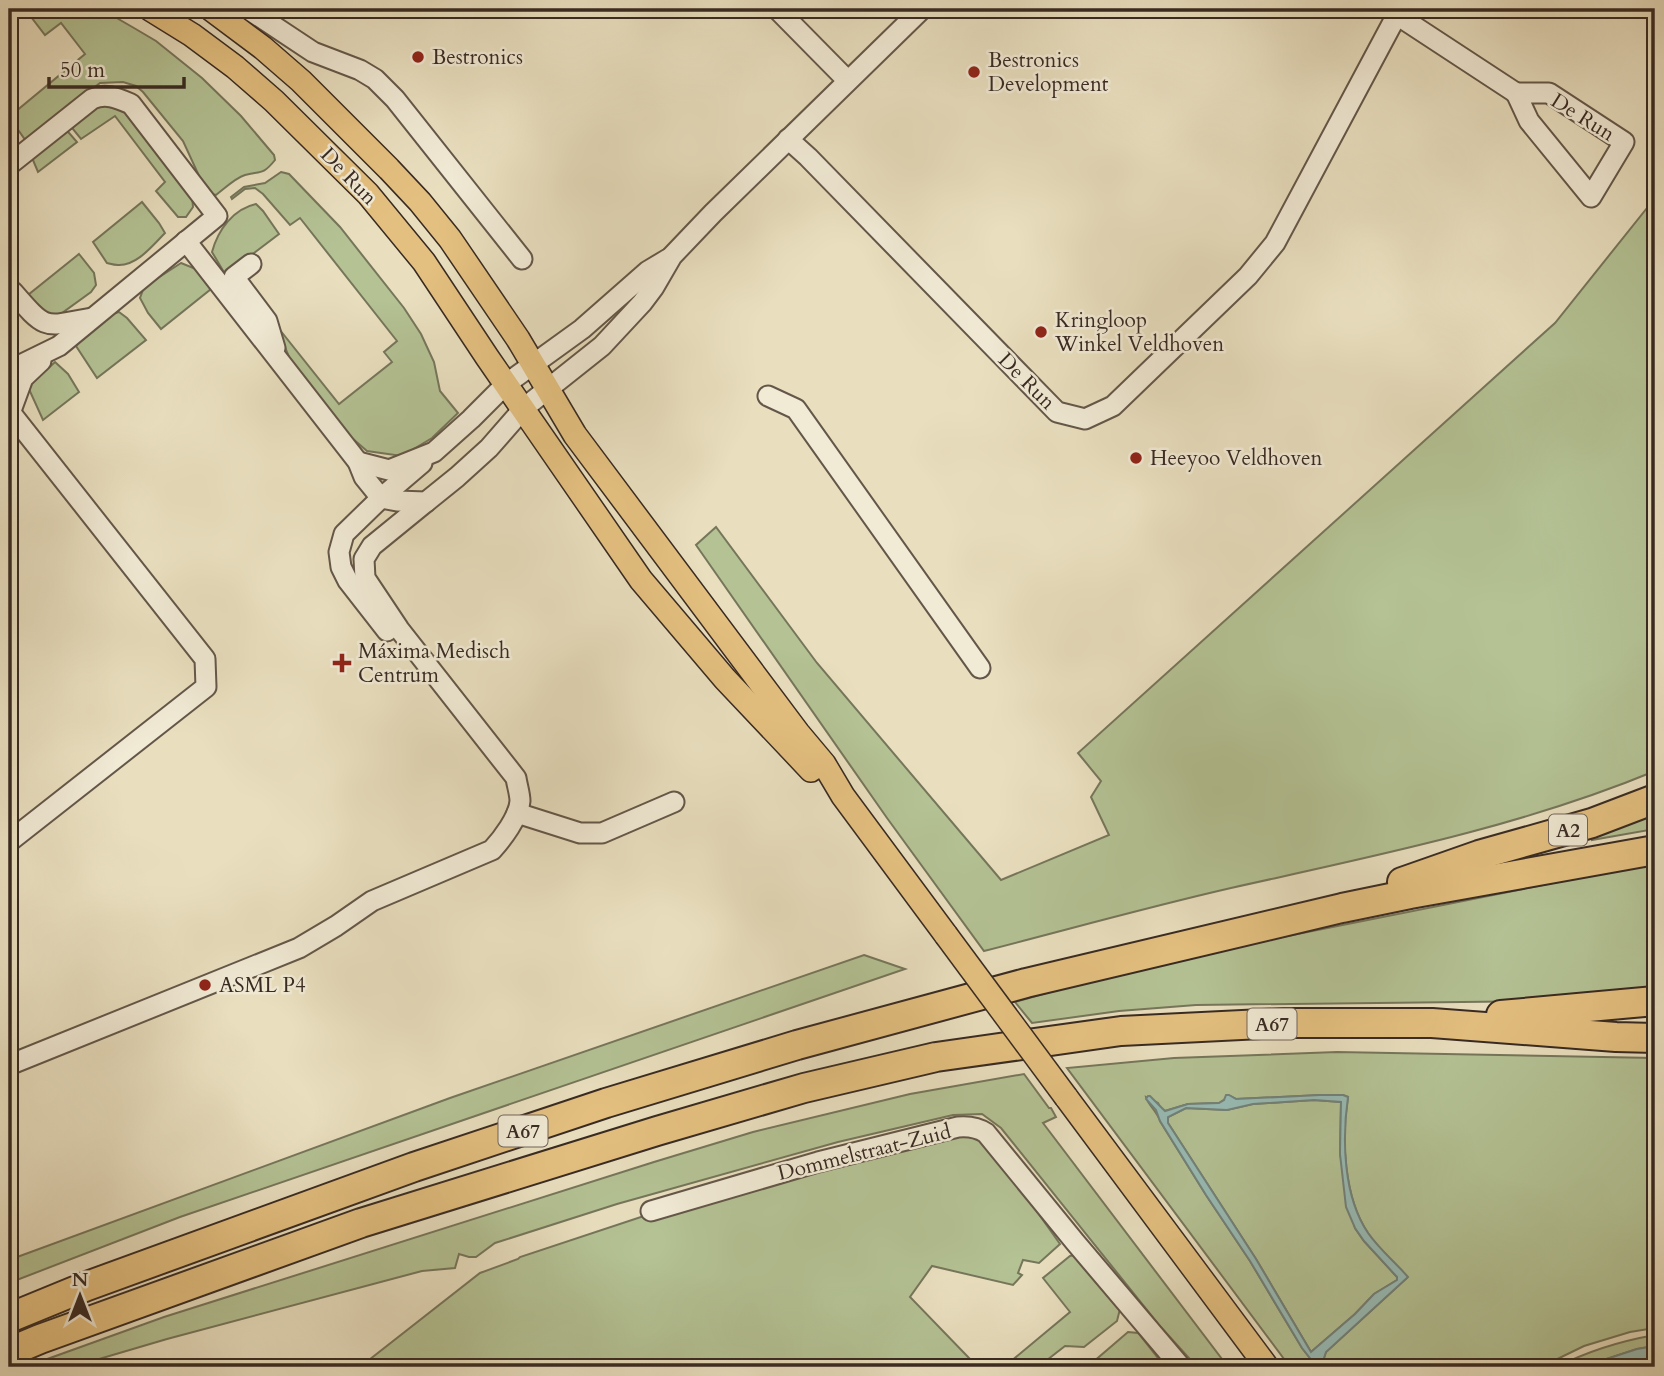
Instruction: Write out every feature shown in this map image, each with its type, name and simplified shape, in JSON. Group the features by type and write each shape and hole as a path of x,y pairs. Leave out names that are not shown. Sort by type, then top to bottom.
{"highway":[{"name":"A2","path":"1342,908 1418,875 1592,823 1655,799"},
{"name":"A67","path":"9,1318 87,1286 414,1167 606,1103 797,1045 1026,983 1342,908 1655,850"},
{"name":"A67","path":"1432,1023 1655,1001"},
{"name":"A67","path":"9,1352 361,1223 778,1096 936,1057 1121,1031 1284,1023 1432,1023 1655,1038"}],"main road":[{"name":"De Run","path":"150,9 192,35 235,67 274,101 368,194 425,262 640,580 726,679 806,765 843,796"},
{"name":"De Run","path":"211,9 263,48 357,135 420,202 457,248 518,339 585,448 789,722 824,764 843,796 1267,1367"}],"street":[{"path":"247,9 313,52 360,70 375,79 395,99 522,259"},
{"path":"777,9 847,80"},
{"path":"9,1065 299,948 372,901 492,850 501,841 517,813 520,801 516,778 398,629 365,578 364,559 372,546 483,453 524,408 602,346 642,303 672,256 847,80 922,9"},
{"name":"De Run","path":"788,139 1057,412 1085,419 1113,406 1248,276 1275,243 1399,12 1516,93 1529,121 1591,197 1624,142 1549,93 1516,93"},
{"path":"9,165 92,99 114,96 131,104 217,216 23,378 10,414 205,659 206,687 10,841"},
{"path":"186,241 358,462 364,477 381,498 426,502"},
{"path":"439,680 390,636 348,581 341,567 339,552 344,534 506,384 582,329 648,271 672,256"},
{"path":"251,264 234,277 267,321 279,359"},
{"path":"13,292 43,323 55,325 93,317"},
{"path":"9,368 59,346"},
{"path":"768,396 796,409 980,668"},
{"path":"358,462 389,470 434,452"},
{"path":"517,813 580,833 603,833 674,802"},
{"name":"Dommelstraat-Zuid","path":"651,1211 818,1162 967,1127 980,1129 1181,1367"}],"green space":[{"path":"25,9 101,9 156,41 202,78 241,116 274,155 275,160 262,172 241,176 216,195 212,194 200,178 183,141 143,92 136,86 123,82 100,83 26,141 9,117 85,54 61,23 45,35"},
{"path":"95,103 125,108 192,196 193,207 186,217 178,217 156,191 165,182 115,116 81,139 68,123"},
{"path":"63,126 77,142 38,172 30,153"},
{"path":"281,172 289,174 340,227 404,308 421,334 434,362 440,391 458,413 432,438 402,456 367,451 345,432 289,357 276,325 339,404 392,362 384,352 397,341 300,218 290,225 255,188 245,189 232,199 231,197 244,187 265,183"},
{"path":"1655,198 1655,771 1604,791 1499,824 1392,852 1200,895 984,951 887,818 696,545 716,527 817,663 1001,880 1109,835 1091,797 1101,781 1078,753 1555,323"},
{"path":"142,202 165,233 132,262 118,265 107,263 93,242"},
{"path":"256,204 279,234 225,274 212,252 222,228 240,211"},
{"path":"79,254 94,273 96,285 91,292 55,318 42,313 28,295"},
{"path":"181,263 196,269 211,289 161,329 140,298 144,287"},
{"path":"119,312 146,340 97,378 76,346 94,325"},
{"path":"55,362 68,374 79,392 43,420 28,387"},
{"path":"1655,813 1655,829 1592,840 1592,837"},
{"path":"1655,864 1655,992 1540,1001 1196,1005 1119,1011 1032,1023 1015,1002 1110,975 1233,947"},
{"path":"864,955 905,969 180,1217 9,1283 9,1260 450,1098"},
{"path":"1337,1052 1655,1058 1655,1328 1630,1332 1584,1346 1541,1367 1324,1367 1326,1352 1407,1278 1368,1233 1354,1203 1346,1167 1348,1097 1321,1095 1236,1099 1230,1096 1219,1103 1188,1104 1165,1111 1158,1103 1146,1097 1302,1348 1317,1367 1290,1367 1067,1068 1174,1058"},
{"path":"1024,1074 1056,1117 1043,1123 1228,1367 1197,1367 1159,1325 1001,1128 982,1114 953,1115 838,1142 617,1204 495,1243 476,1257 459,1254 455,1268 422,1271 72,1367 25,1367 164,1317 753,1132 910,1094"},
{"path":"1314,1100 1341,1102 1340,1154 1355,1228 1397,1280 1374,1294 1311,1352 1256,1259 1168,1123 1168,1117 1186,1108 1227,1110 1253,1104"},
{"path":"959,1132 978,1137 1006,1168 1060,1244 1039,1263 1023,1260 1018,1273 1022,1275 1013,1285 932,1266 910,1297 970,1359 962,1367 360,1367 480,1273 520,1257 653,1213"},
{"path":"1079,1254 1120,1309 1117,1321 1084,1347 1065,1346 1038,1367 1004,1367 1070,1312 1043,1278 1070,1256"},
{"path":"1128,1332 1138,1333 1165,1367 1090,1367 1092,1363"},
{"path":"1655,1335 1655,1346 1582,1367 1557,1367 1605,1347"}],"water":[{"path":"1226,1095 1236,1099 1320,1095 1348,1097 1345,1149 1353,1202 1368,1233 1408,1277 1326,1352 1324,1367 1317,1367 1302,1348 1160,1121 1156,1110 1146,1099 1150,1096 1165,1111 1188,1104 1219,1103","holes":["1314,1100 1341,1102 1340,1154 1346,1207 1364,1241 1397,1280 1374,1294 1311,1352 1256,1259 1168,1123 1168,1117 1186,1108 1227,1110 1253,1104"]},
{"path":"1655,1346 1655,1367 1582,1367 1637,1349"}],"place":[{"name":"Bestronics","path":"418,57"},
{"name":"Bestronics Development","path":"974,72"},
{"name":"Kringloop Winkel Veldhoven","path":"1041,332"},
{"name":"Heeyoo Veldhoven","path":"1136,458"},
{"name":"Máxima Medisch Centrum","path":"342,663"},
{"name":"ASML P4","path":"205,985"}]}
